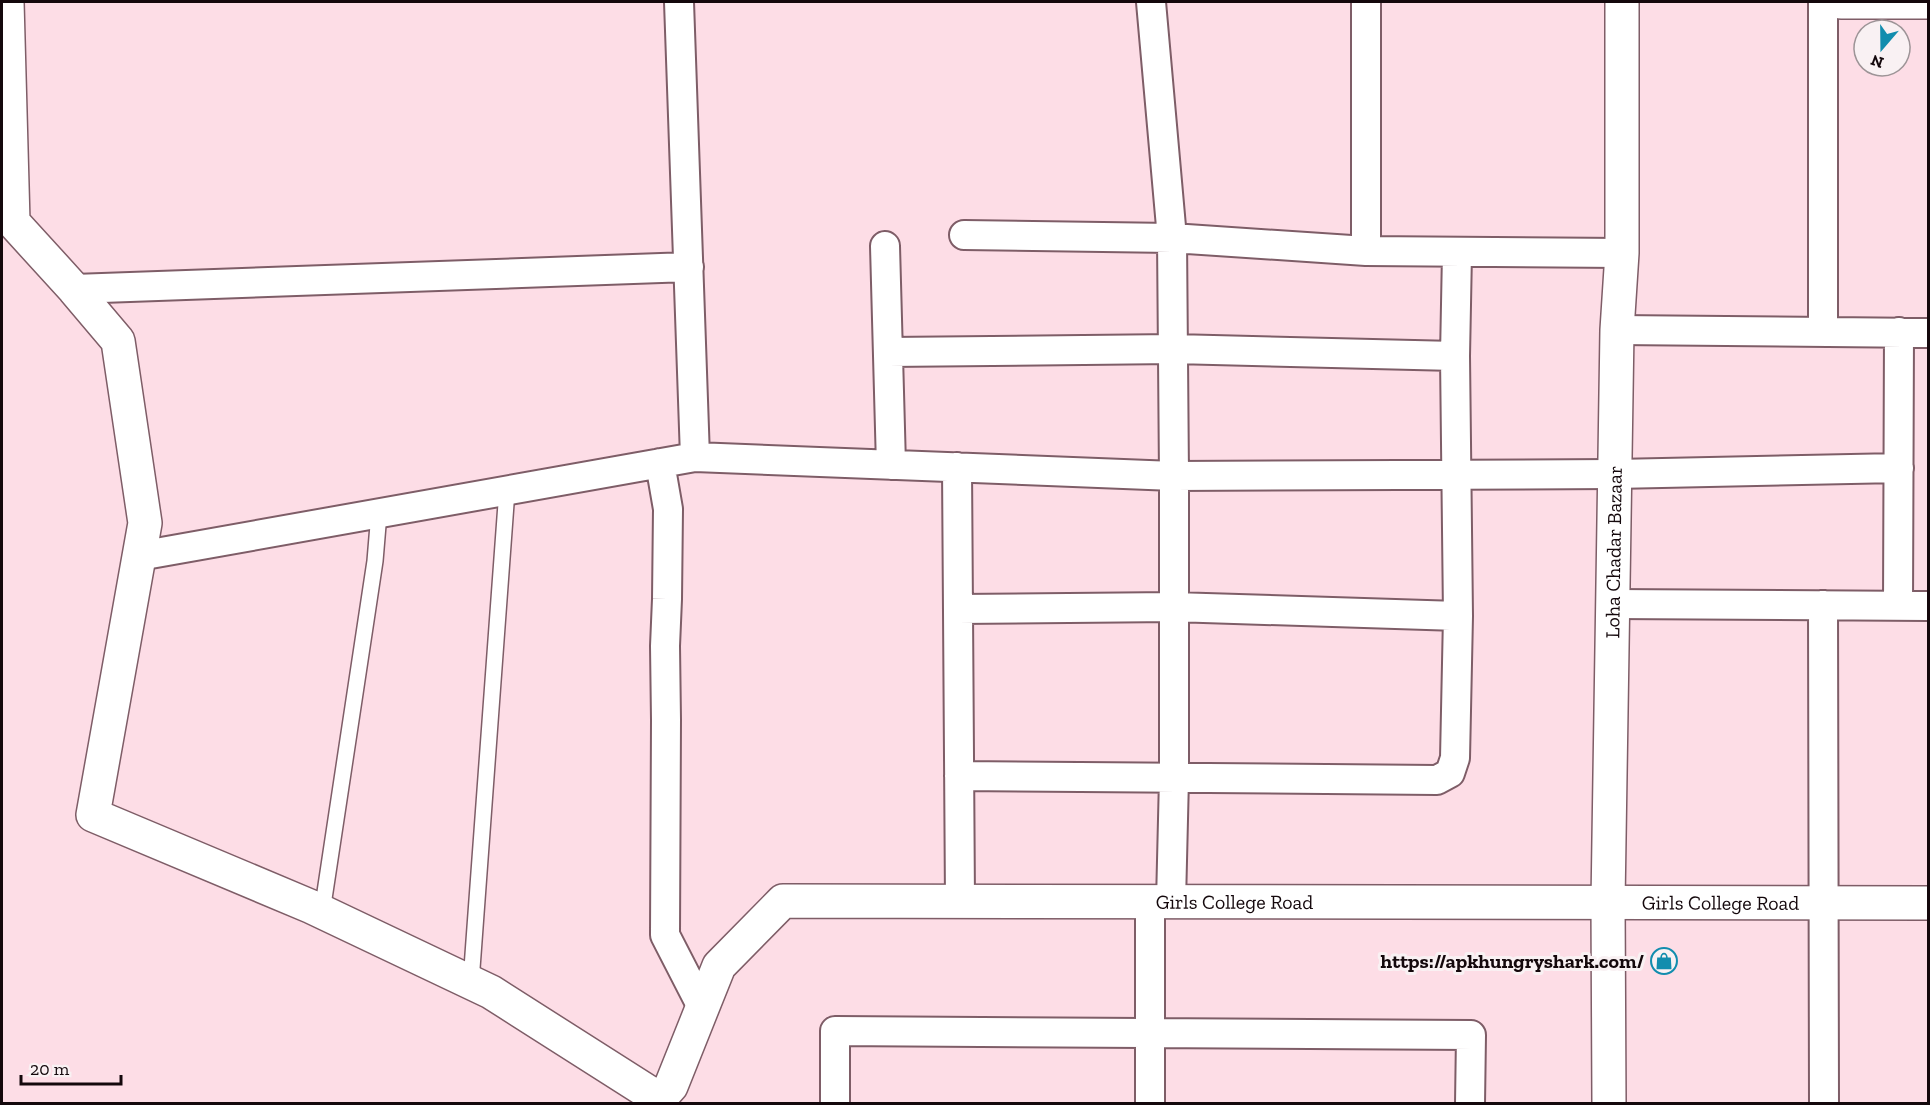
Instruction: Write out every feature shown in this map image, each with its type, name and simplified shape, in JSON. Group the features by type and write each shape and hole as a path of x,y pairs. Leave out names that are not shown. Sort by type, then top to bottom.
{"street":[{"path":"7,2 13,222 118,341 145,523 93,814 322,912 491,992 658,1102"},
{"path":"679,2 695,457"},
{"path":"1150,2 1172,238 1174,349 1174,778 1160,902 1150,1033 1150,1104"},
{"path":"1366,2 1366,251"},
{"name":"Loha Chadar Bazaar","path":"1609,1104 1608,902 1617,330 1622,253 1622,2"},
{"path":"1823,2 1823,332"},
{"path":"1841,2 1929,2"},
{"path":"964,235 1172,238 1366,251 1622,253"},
{"path":"885,246 891,465"},
{"path":"959,776 1437,780 1450,773 1455,758 1458,616 1456,253"},
{"path":"74,289 689,267"},
{"path":"1617,330 1929,333"},
{"path":"1898,606 1899,332"},
{"path":"888,352 1174,349 1455,356"},
{"path":"139,556 695,457 1174,476 1615,474 1899,468"},
{"path":"660,464 668,508 668,599 664,646 665,935 702,1007"},
{"path":"957,467 960,901"},
{"path":"1613,604 1929,606"},
{"path":"1823,605 1824,1104"},
{"path":"958,609 1173,608 1458,616"},
{"name":"Girls College Road","path":"658,1102 671,1086 719,966 783,901 1929,903"},
{"path":"835,1104 835,1031 1471,1035 1470,1104"}],"lane":[{"path":"471,982 507,490"},
{"path":"322,912 375,561 379,513"}],"place":[{"name":"https://apkhungryshark.com/","path":"1664,961"}]}
